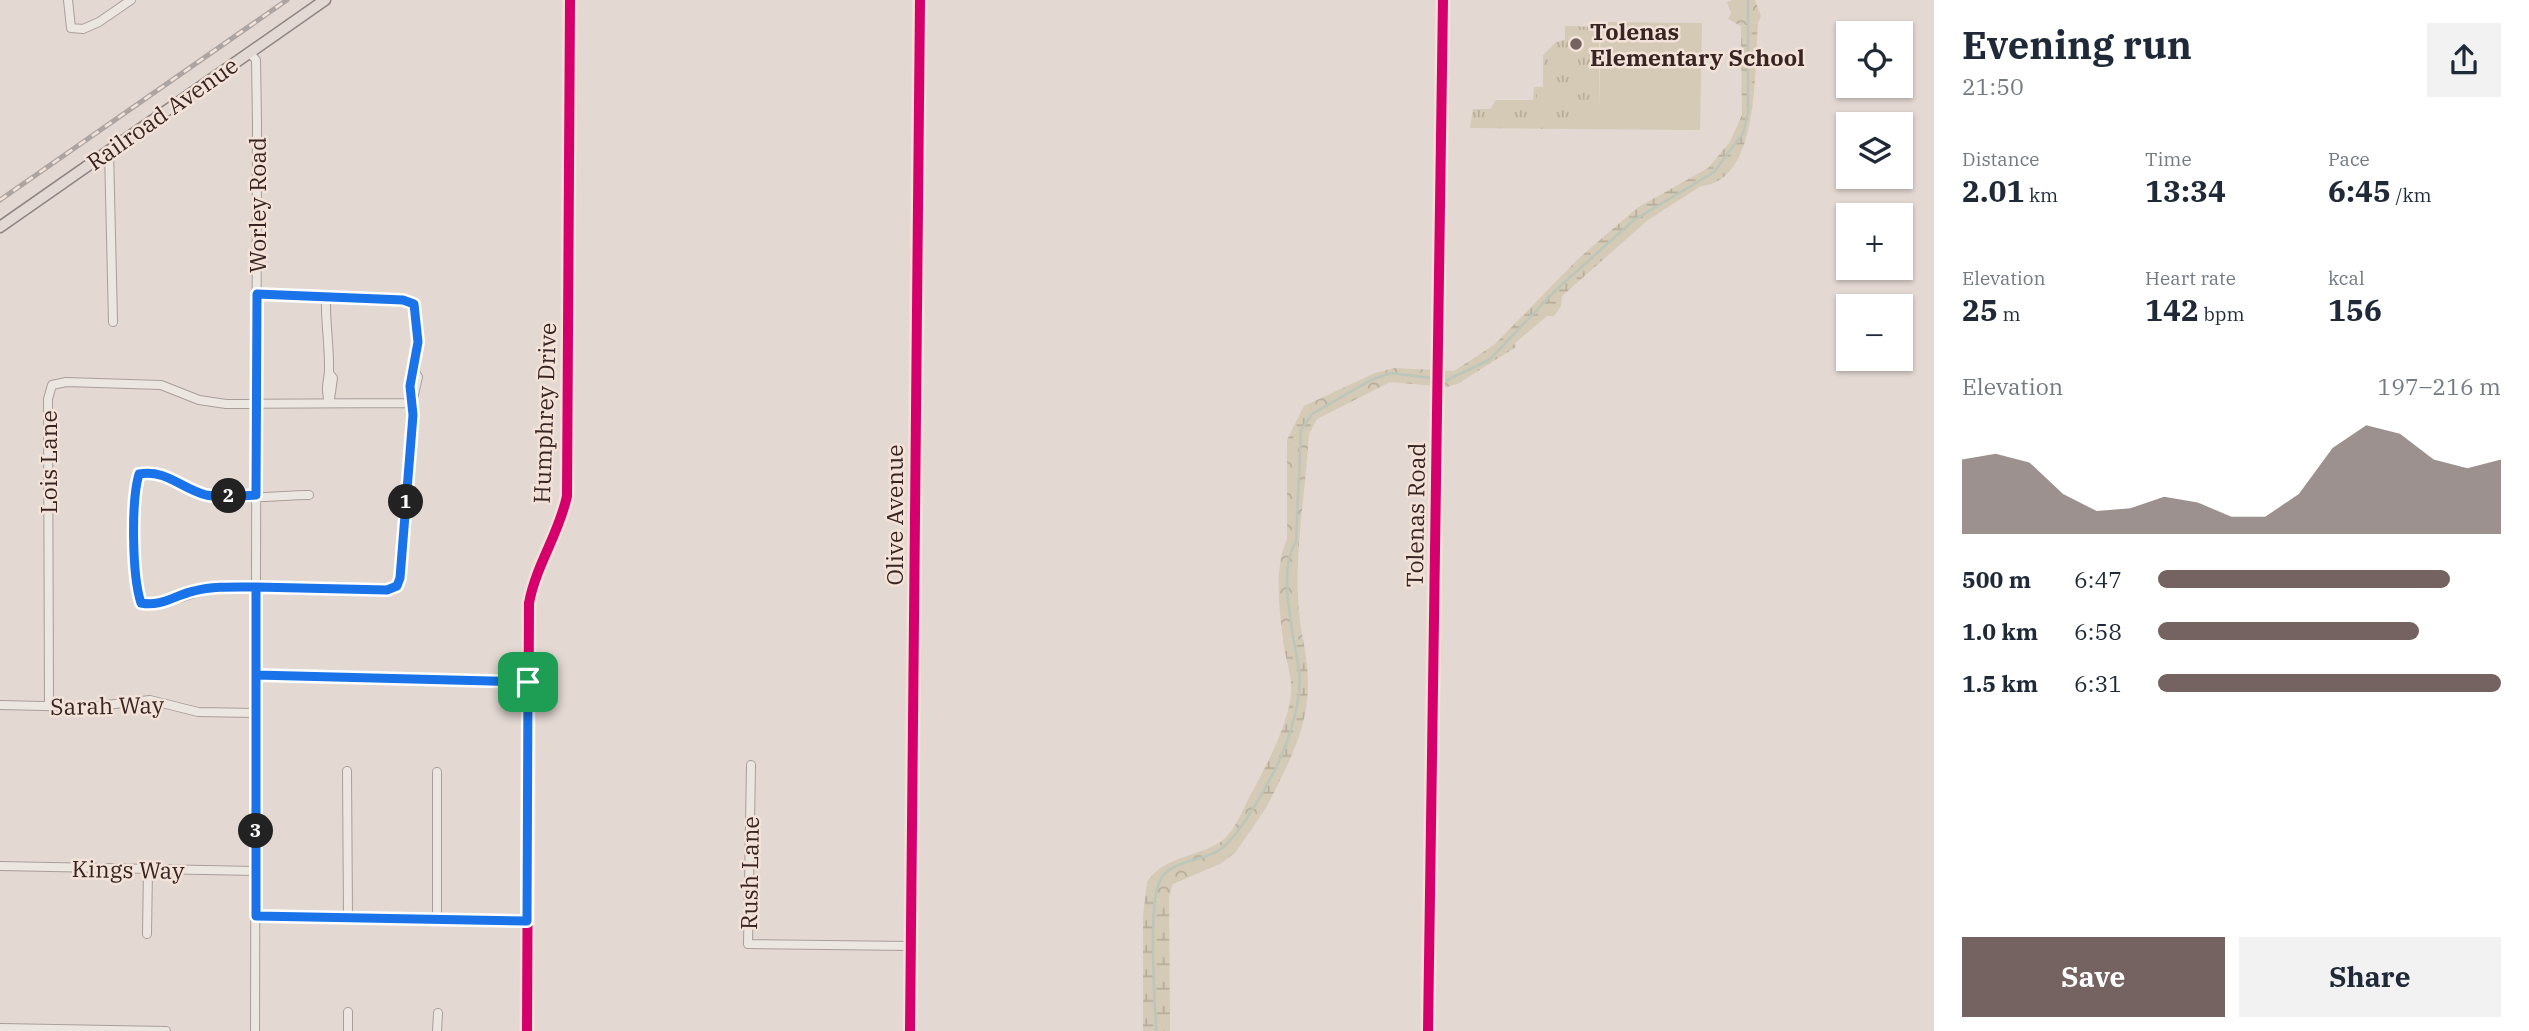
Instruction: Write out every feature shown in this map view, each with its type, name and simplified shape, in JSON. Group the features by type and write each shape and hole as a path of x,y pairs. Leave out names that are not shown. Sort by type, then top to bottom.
{"main road":[{"name":"Railroad Avenue","path":"0,227 325,0"}],"street":[{"path":"63,38 71,28 68,0"},
{"path":"71,28 83,29 99,22 131,0"},
{"name":"Humphrey Drive","path":"527,1031 529,603 534,577 563,513 567,496 570,0"},
{"name":"Olive Avenue","path":"910,1031 920,0"},
{"name":"Tolenas Road","path":"1428,1031 1443,0"},
{"name":"Worley Road","path":"250,52 256,60 255,1031"},
{"path":"109,150 113,322"},
{"path":"257,294 326,295 403,300 414,304 418,316 415,372 410,386 412,403 402,551 397,586 387,590 217,587 192,591 153,606 141,603 137,591 136,485 139,474 150,472 208,495 309,495"},
{"path":"326,295 329,373 325,386 329,403"},
{"name":"Lois Lane","path":"49,706 48,399 52,385 66,382 161,385 199,400 226,404 256,403"},
{"path":"256,403 412,403"},
{"path":"256,675 528,682"},
{"name":"Sarah Way","path":"0,705 88,708 150,700 198,712 256,713"},
{"name":"Rush Lane","path":"751,765 748,944 911,946"},
{"path":"347,771 348,917"},
{"path":"437,772 437,919"},
{"name":"Kings Way","path":"0,866 256,871"},
{"path":"147,934 148,869"},
{"path":"256,916 527,921"},
{"path":"348,1012 348,1031"},
{"path":"438,1013 438,1031"},
{"path":"0,1028 166,1031"}],"green space":[{"path":"1755,0 1761,16 1758,23 1741,26 1728,19 1731,13 1727,2"},
{"path":"1601,22 1702,23 1700,130 1570,129 1570,111 1599,111"},
{"path":"1758,23 1750,119 1735,165 1721,180 1701,186 1648,220 1562,296 1561,306 1554,316 1547,316 1515,343 1516,347 1459,383 1454,371 1494,345 1578,259 1637,208 1708,168 1730,142 1742,115 1741,26"},
{"path":"1565,26 1599,27 1599,111 1570,111 1570,129 1470,128 1473,109 1490,109 1496,100 1533,100 1534,87 1543,87 1543,55 1556,42 1565,40"},
{"path":"1537,88 1551,88 1551,126 1537,126"},
{"path":"1395,368 1454,371 1459,383 1447,387 1390,382 1317,419 1304,406 1375,373"},
{"path":"1304,406 1317,419 1305,441 1296,445 1287,440"},
{"path":"1309,430 1298,562 1299,614 1303,640 1283,639 1279,588 1280,563 1287,539 1287,440 1296,445"},
{"path":"1283,639 1303,640 1308,687 1306,708 1302,727 1287,766 1266,808 1252,792 1278,739 1291,695"},
{"path":"1252,792 1266,808 1235,853 1220,864 1173,884 1169,897 1161,901 1149,893 1147,882 1162,867 1225,839"},
{"path":"1147,882 1149,893 1160,901 1169,897 1170,1031 1143,1031 1143,916"}],"waterway":[{"path":"1156,1031 1153,933 1159,883 1169,870 1218,851 1237,831 1248,817 1276,766 1295,715 1300,680 1288,605 1287,570 1296,542 1301,430 1312,414 1371,380 1391,373 1447,380 1489,360 1558,288 1634,220 1714,172 1743,133 1748,113 1748,0"}],"railway":[{"path":"0,200 287,0"}],"cycle path":[{"path":"527,1031 529,603 567,496 570,0"},
{"path":"910,1031 920,0"},
{"path":"1428,1031 1443,0"}],"place":[{"name":"Tolenas Elementary School","path":"1576,44"}],"route":[{"path":"528,682 256,675 256,587 387,590 397,586 400,578 413,415 410,377 415,372 418,342 418,316 414,304 403,300 257,294 256,495 208,495 150,472 139,474 136,485 137,591 141,603 153,606 192,591 217,587 256,587 256,916 527,921 528,682"}]}
